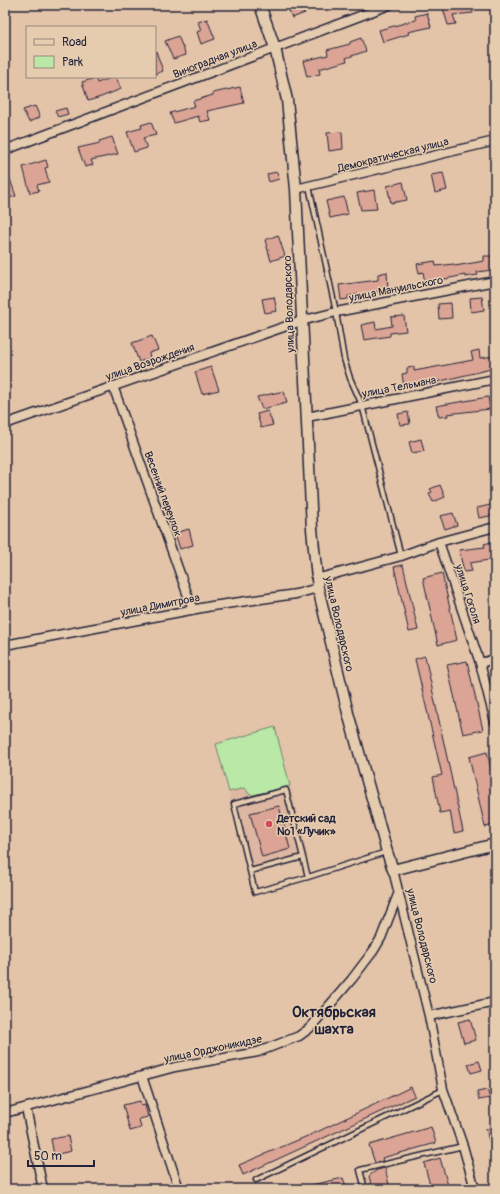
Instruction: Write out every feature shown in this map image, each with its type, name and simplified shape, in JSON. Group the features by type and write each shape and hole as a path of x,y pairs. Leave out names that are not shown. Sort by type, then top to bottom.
{"street":[{"name":"улица Володарского","path":"260,5 275,48 287,100 296,189 301,321 312,529 317,584 348,712 399,892 429,1016 443,1090 463,1146 475,1189"},
{"name":"Виноградная улица","path":"5,150 389,5"},
{"name":"Демократическая улица","path":"296,189 495,141"},
{"name":"улица Мануильского","path":"301,321 336,312 495,281"},
{"name":"улица Возрождения","path":"5,424 301,321"},
{"name":"улица Тельмана","path":"307,417 495,379"},
{"name":"Весенний переулок","path":"113,386 193,610"},
{"name":"улица Димитрова","path":"5,645 193,610 296,594 317,584 439,542 495,527"},
{"name":"улица Гоголя","path":"439,542 480,663 495,722"},
{"path":"480,663 495,659"},
{"path":"393,870 495,844"},
{"name":"улица Орджоникидзе","path":"5,1113 175,1067 258,1052 299,1036 310,1028 352,979 374,950 381,938 399,892"},
{"path":"429,1016 495,1002"},
{"path":"142,1076 179,1189"},
{"path":"26,1108 43,1189"}],"lane":[{"path":"310,186 336,312 344,359 350,378 362,405 401,556"},
{"path":"308,877 286,790 234,804 255,892 308,877 387,852"},
{"path":"250,871 303,857"},
{"path":"256,1180 443,1090"},
{"path":"365,1189 360,1170 463,1146"}],"shaded area":[{"name":"Детский сад №1 «Лучик»","path":"275,727 308,856 250,871 216,744"}],"green space":[{"path":"275,727 290,786 253,795 249,794 245,788 229,792 216,744"}],"building":[{"path":"287,5 302,5 305,13 292,18"},
{"path":"442,5 472,5 473,13 453,15 456,24 448,25"},
{"path":"427,13 431,27 408,32 409,34 383,42 379,30 416,20 415,16"},
{"path":"207,19 215,39 201,44 197,32 201,30 198,22"},
{"path":"178,36 186,55 173,59 165,41"},
{"path":"361,38 366,51 346,58 347,61 319,69 320,74 307,77 303,61 328,55 327,50 350,44 350,42"},
{"path":"156,51 163,71 156,74"},
{"path":"96,78 97,83 110,78 116,78 121,89 88,101 82,82"},
{"path":"240,87 244,103 207,111 210,120 200,122 198,116 174,123 170,113 195,106 193,101 213,95 213,93"},
{"path":"35,106 40,117 29,122 23,110"},
{"path":"66,108 68,114 58,117 55,111"},
{"path":"151,122 156,135 143,138 147,148 134,152 127,132 142,128 141,125"},
{"path":"342,132 343,149 329,151 327,133"},
{"path":"112,137 118,154 91,160 93,165 85,167 78,148 100,143 99,141"},
{"path":"46,160 48,167 45,168 49,182 37,185 39,191 30,193 23,167"},
{"path":"6,168 16,196 5,199 5,169"},
{"path":"277,172 279,179 269,182 267,174"},
{"path":"443,173 447,190 435,193 431,175"},
{"path":"403,182 407,200 391,203 387,186"},
{"path":"374,190 377,209 361,210 357,193"},
{"path":"344,197 348,214 330,218 326,201"},
{"path":"278,235 285,256 271,261 265,240"},
{"path":"484,256 492,256 492,270 477,272 478,275 465,277 465,275 425,283 423,272 419,273 417,264 435,261 436,266 454,264 455,266 484,261"},
{"path":"387,272 388,290 348,296 348,299 341,300 339,285 378,280 378,274"},
{"path":"274,297 277,311 265,313 262,299"},
{"path":"482,297 484,310 471,312 470,298"},
{"path":"451,303 452,318 439,319 438,304"},
{"path":"404,316 406,331 390,333 390,336 364,340 361,325 375,322 376,329 392,326 391,317"},
{"path":"152,336 158,350 149,353 150,358 139,362 132,343"},
{"path":"479,350 480,358 495,356 495,368 424,385 423,383 404,387 402,374 407,373 407,368 414,367 414,371 473,360 471,352"},
{"path":"211,367 219,390 202,394 195,372"},
{"path":"284,391 287,403 262,409 257,397"},
{"path":"488,397 490,409 447,414 448,416 439,417 436,406"},
{"path":"268,411 273,425 261,428 257,414"},
{"path":"408,412 410,424 400,425 398,414"},
{"path":"421,439 424,451 412,453 409,442"},
{"path":"440,485 445,497 433,502 429,494 432,492 430,489"},
{"path":"495,504 495,515 479,518 477,508"},
{"path":"453,513 457,525 445,529 440,516"},
{"path":"189,529 193,545 180,549 175,533"},
{"path":"495,541 495,573 493,573 489,560 470,563 472,571 464,572 459,550 485,547 484,544"},
{"path":"403,565 418,630 409,632 394,567"},
{"path":"442,573 457,640 438,645 423,578"},
{"path":"425,656 463,831 454,833 450,811 440,813 433,777 442,775 415,659"},
{"path":"467,661 483,730 463,734 447,665"},
{"path":"487,752 495,787 495,825 485,827 469,757"},
{"path":"279,806 290,849 262,857 250,813"},
{"path":"470,1019 476,1040 464,1043 458,1022"},
{"path":"479,1061 482,1070 471,1073 468,1064"},
{"path":"411,1087 415,1096 243,1175 239,1165 317,1132"},
{"path":"487,1090 490,1098 479,1100 477,1092"},
{"path":"140,1101 141,1106 145,1105 148,1117 139,1119 141,1128 130,1131 123,1105"},
{"path":"431,1127 436,1143 382,1158 383,1161 375,1163 369,1145"},
{"path":"495,1127 495,1140 489,1141 486,1129"},
{"path":"68,1136 71,1151 54,1155 51,1139"},
{"path":"440,1158 449,1189 431,1189 424,1163"},
{"path":"385,1168 390,1189 372,1189 369,1176 377,1170"},
{"path":"343,1178 347,1189 307,1189 307,1186"}],"place":[{"name":"Детский сад №1 «Лучик»","path":"269,824"}],"district":[{"name":"Октябрьская шахта","path":"334,1020"}]}
